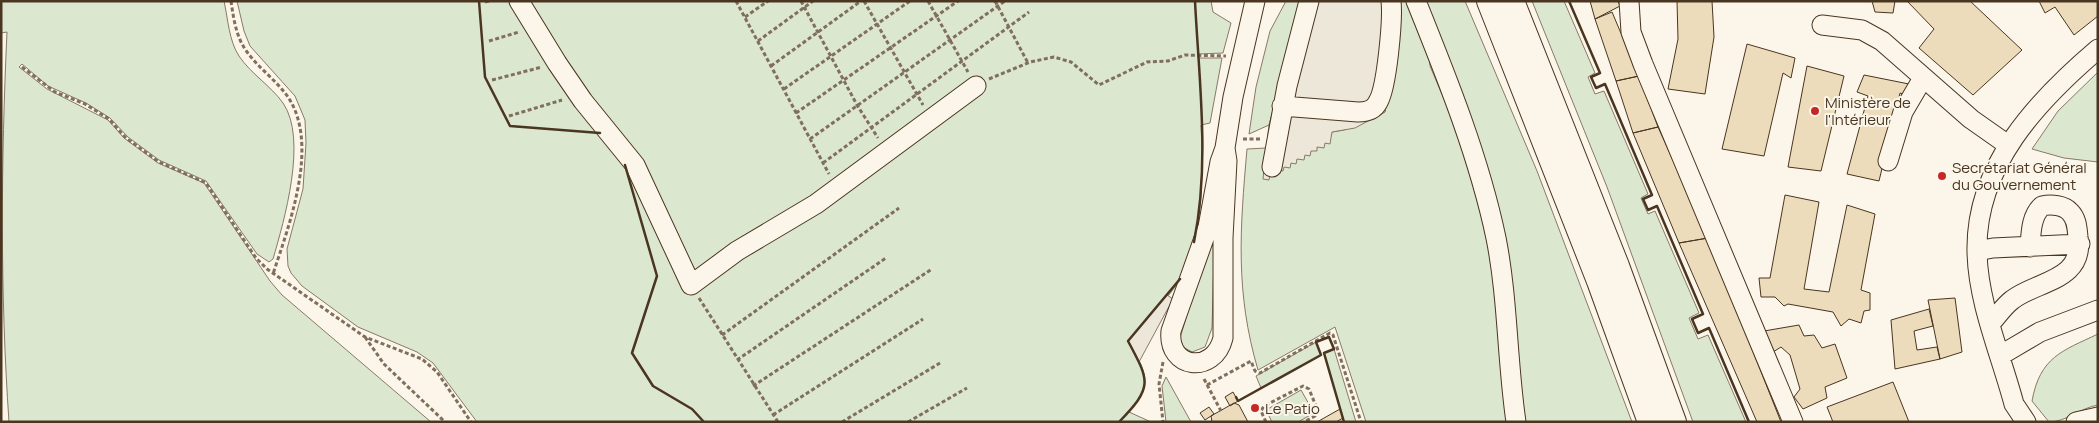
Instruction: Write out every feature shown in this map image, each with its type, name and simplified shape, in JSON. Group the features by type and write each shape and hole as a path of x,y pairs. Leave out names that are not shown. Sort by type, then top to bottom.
{"main road":[{"path":"1489,1 1599,281 1650,422"},
{"path":"1512,1 1603,229 1674,422"}],"lane":[{"path":"519,1 534,28 579,95 635,165 691,285 728,257 816,204 976,86"},
{"path":"1272,167 1282,106 1309,1"},
{"path":"1282,106 1358,112 1375,107 1381,97 1385,72 1392,22 1391,1"},
{"path":"1416,1 1472,151 1489,208 1502,276 1516,422"},
{"path":"1629,1 1631,32 1643,64 1793,422"},
{"path":"1226,148 1220,162 1208,227 1170,331 1172,347 1181,359 1196,363 1204,362 1217,353 1222,338 1222,255 1226,148 1248,3"},
{"path":"1822,25 1862,30 1882,41 1971,119 2008,145"},
{"path":"2026,422 2014,404 1980,277 1977,252 1985,196 1994,171 2008,145 2028,118 2053,90 2098,49"},
{"path":"1888,161 1903,112 1923,78"},
{"path":"1991,322 2012,300 2059,278 2074,261 2080,244 2076,222 2070,211 2050,205 2042,206 2036,211 2030,247"},
{"path":"1977,252 1993,248 2080,244"},
{"path":"2001,355 2040,332 2098,310"},
{"path":"2076,422 2098,417"}],"path":[{"path":"231,1 241,41 252,59 288,97 297,116 300,130 302,144 297,188 273,274"},
{"path":"736,1 837,188"},
{"path":"745,17 768,1"},
{"path":"801,1 870,128 887,151"},
{"path":"758,41 813,1"},
{"path":"771,66 863,1 930,119"},
{"path":"784,89 910,1"},
{"path":"928,1 976,86 1046,57 1062,59 1078,66 1100,85 1147,62 1168,61 1185,55 1226,56"},
{"path":"796,113 958,1"},
{"path":"995,1 1028,63"},
{"path":"810,139 1005,1"},
{"path":"823,163 1029,12"},
{"path":"489,41 534,28"},
{"path":"492,80 557,63"},
{"path":"22,67 55,92 85,104 109,119 126,138 159,162 206,182 256,258 273,274 365,337 414,355 430,366 471,422"},
{"path":"509,116 579,95"},
{"path":"722,335 899,208"},
{"path":"738,360 886,258"},
{"path":"754,386 932,269"},
{"path":"691,285 778,422"},
{"path":"773,415 923,319"},
{"path":"1207,385 1251,361 1255,372 1260,373 1330,333 1333,335 1361,422"},
{"path":"365,337 384,364 445,422"},
{"path":"1163,422 1160,373 1166,354 1172,347"},
{"path":"842,422 940,363"},
{"path":"1196,363 1221,410"},
{"path":"1266,422 1261,411 1264,406 1303,386 1309,390 1318,411 1315,416 1304,422"},
{"path":"908,422 967,388"}],"green space":[{"path":"1,1 224,1 231,37 239,56 249,69 283,103 290,118 294,137 292,180 288,202 273,259 269,262 257,254 206,181 159,160 128,137 110,118 86,103 48,86 22,64 19,67 47,89 108,120 124,138 158,163 204,183 270,281 282,295 431,422 9,422 2,227 7,32 1,33"},
{"path":"237,1 1211,1 1213,12 1231,23 1223,53 1198,54 1198,58 1222,58 1210,123 1201,125 1202,183 1194,245 1188,263 1175,287 1128,341 1143,369 1145,377 1142,393 1129,412 1151,422 477,422 433,363 417,352 358,327 302,286 291,273 288,266 287,249 303,189 306,143 305,120 295,96 250,46 244,31"},
{"path":"1286,1 1303,1 1269,125 1249,134 1256,87 1270,31"},
{"path":"1401,1 1409,1 1429,54 1430,66 1458,132 1489,240 1509,422 1366,422 1335,327 1258,370 1246,314 1241,260 1247,149 1266,148 1270,174 1324,143 1332,132 1344,130 1385,112"},
{"path":"1426,1 1465,1 1537,171 1632,422 1525,422 1515,330"},
{"path":"1532,1 1564,1 1595,73 1588,77 1595,94 1604,91 1648,194 1641,198 1648,214 1655,211 1699,313 1689,318 1698,339 1708,335 1746,422 1693,422 1607,187"},
{"path":"2098,72 2098,162 2064,158 2032,149 2058,111"},
{"path":"1215,222 1212,328 1205,347 1192,352 1183,347 1180,338"},
{"path":"2098,334 2098,405 2061,420 2049,422 2032,401 2041,374 2054,357"},
{"path":"1316,342 1321,355 1261,388 1256,376"},
{"path":"1334,349 1356,422 1344,422 1324,353"},
{"path":"1166,377 1191,422 1166,422 1162,386"},
{"path":"1301,390 1314,413 1298,422 1272,422 1266,410"}],"shaded area":[{"path":"1303,1 1401,1 1385,112 1355,128 1332,132 1330,144 1325,143 1324,148 1317,147 1317,151 1311,151 1310,156 1305,155 1304,160 1297,159 1296,164 1291,163 1290,168 1284,167 1283,171 1277,170 1270,174 1269,180 1263,179 1269,125"},
{"path":"1167,295 1173,299 1139,362 1128,341"}],"building":[{"path":"1590,1 1618,1 1620,6 1595,19"},
{"path":"1677,1 1712,1 1714,37 1705,94 1668,89 1678,39"},
{"path":"1872,1 1895,1 1893,13 1875,12"},
{"path":"1907,1 1970,1 2022,50 1973,95 1919,48 1934,29"},
{"path":"2039,1 2098,1 2098,16 2074,35 2055,7 2045,13"},
{"path":"1612,12 1639,76 1616,81 1595,19"},
{"path":"1747,44 1795,58 1791,78 1783,73 1764,156 1722,149"},
{"path":"1807,66 1844,76 1821,171 1788,167"},
{"path":"1864,75 1909,84 1908,96 1900,93 1879,181 1847,174 1868,96 1857,92"},
{"path":"1639,76 1658,127 1633,133 1616,81"},
{"path":"1658,127 1708,238 1679,243 1633,133"},
{"path":"1785,195 1819,202 1804,289 1829,292 1847,205 1875,214 1861,290 1870,293 1870,310 1864,311 1861,323 1849,319 1841,326 1833,312 1788,304 1784,306 1775,297 1761,297 1759,278 1770,278"},
{"path":"1708,238 1781,422 1757,422 1679,243"},
{"path":"1955,298 1962,352 1940,359 1928,300"},
{"path":"1929,309 1933,326 1914,331 1917,350 1937,347 1940,359 1895,369 1891,320"},
{"path":"1799,325 1804,336 1814,335 1822,348 1835,344 1847,378 1825,387 1827,398 1803,409 1794,397 1800,389 1790,355 1781,347 1770,354 1764,331"},
{"path":"1893,382 1909,422 1833,422 1827,407"},
{"path":"1233,392 1238,401 1230,406 1225,397"},
{"path":"1234,403 1239,405 1248,422 1212,422 1211,416"},
{"path":"1209,407 1214,414 1205,420 1200,413"},
{"path":"1340,409 1343,418 1336,422 1317,422"}],"wall":[{"path":"479,1 485,77 510,126 600,133"},
{"path":"1194,242 1199,212 1202,152 1201,92 1195,1"},
{"path":"1569,1 1600,73 1591,77 1596,88 1605,84 1652,195 1643,199 1648,210 1657,206 1703,314 1692,319 1698,333 1709,328 1749,422"},
{"path":"625,165 657,276 632,353 653,386 692,409 704,422"},
{"path":"1119,422 1138,400 1143,392 1144,384 1141,366 1128,341 1180,279"},
{"path":"1236,397 1238,401 1321,355 1316,342 1329,337 1334,349 1324,353 1344,422"}],"place":[{"name":"Ministère de l'Intérieur","path":"1815,111"},
{"name":"Secrétariat Général du Gouvernement","path":"1942,176"},
{"name":"Le Patio","path":"1255,408"}]}
